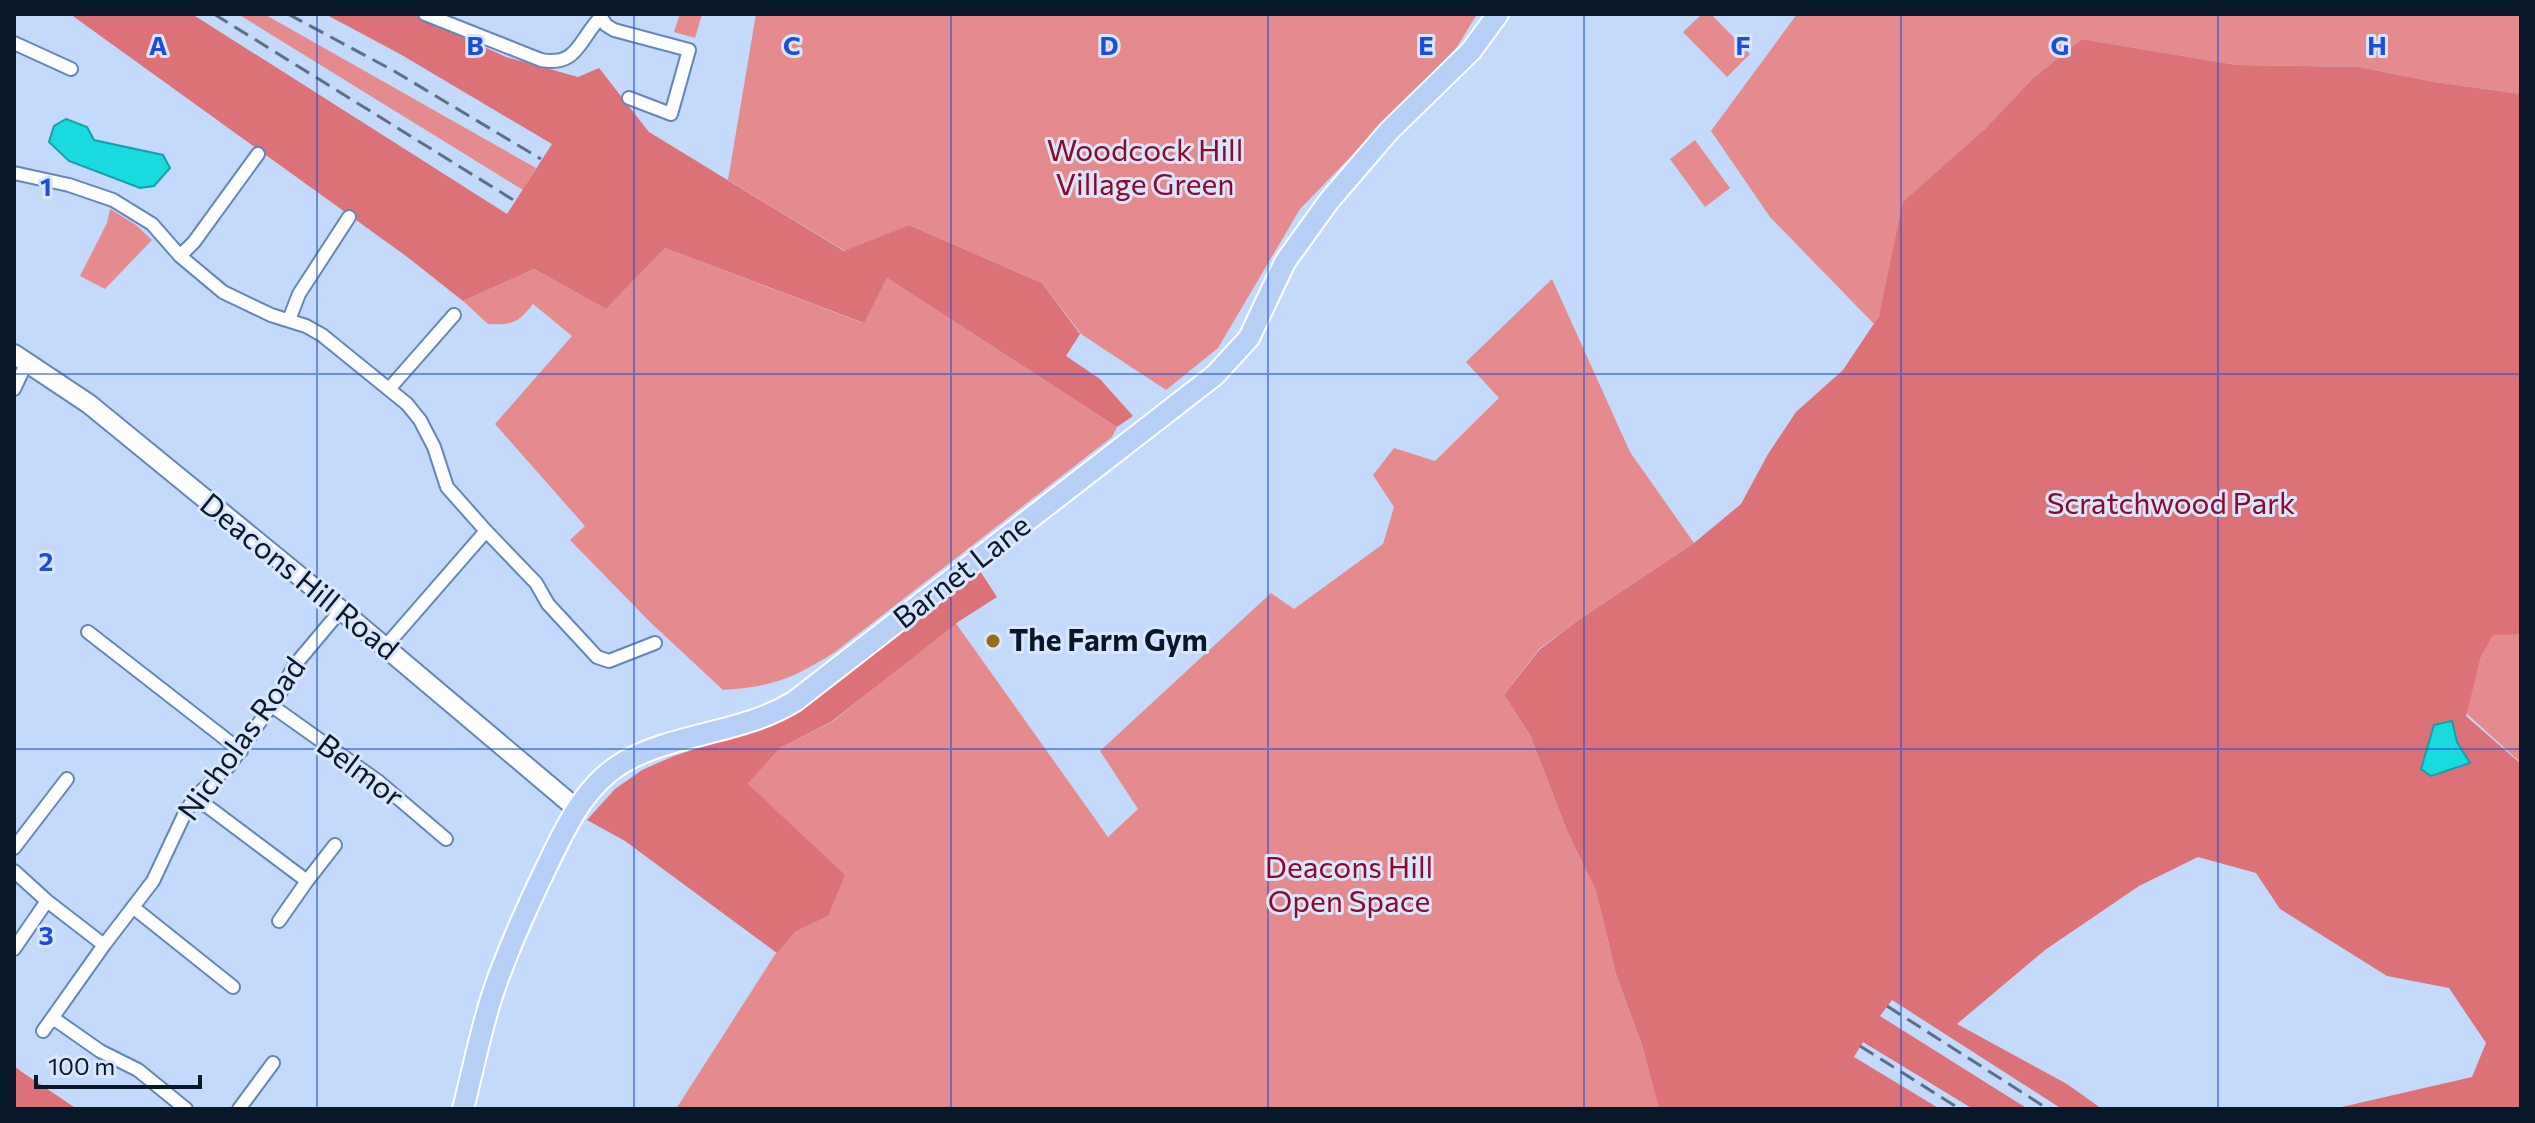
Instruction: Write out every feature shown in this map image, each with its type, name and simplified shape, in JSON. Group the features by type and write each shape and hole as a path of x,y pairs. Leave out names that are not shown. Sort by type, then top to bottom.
{"main road":[{"name":"Barnet Lane","path":"463,1109 501,971 529,904 577,809 602,779 620,764 642,753 756,720 795,701 1215,375 1249,338 1285,262 1329,201 1389,131 1471,51 1498,14"}],"street":[{"path":"425,14 541,60 554,62 572,56 600,16 614,30 689,50 671,114 629,98"},
{"path":"14,43 71,69"},
{"path":"180,256 194,242 258,154"},
{"path":"14,173 69,185 113,200 152,224 180,256 223,292 246,305 306,326 322,335 407,404 420,420 434,447 447,487 536,583 548,604 597,657 609,661 655,643"},
{"path":"289,320 299,294 349,217"},
{"path":"389,389 454,315"},
{"path":"14,389 21,358"},
{"name":"Deacons Hill Road","path":"21,358 89,404 341,610 577,809"},
{"path":"385,647 486,531"},
{"name":"Nicholas Road","path":"43,1031 153,881 195,797 222,774 241,751 272,706 294,666 341,610"},
{"path":"88,632 241,751"},
{"name":"Belmor","path":"272,706 379,782 446,839"},
{"path":"14,848 67,779"},
{"path":"195,797 307,881"},
{"path":"279,921 335,845"},
{"path":"14,871 104,945"},
{"path":"14,949 47,901"},
{"path":"134,908 233,987"},
{"path":"53,1018 100,1051 138,1070 186,1109"},
{"path":"239,1109 273,1063"}],"green space":[{"path":"70,14 192,14 507,214 552,144 400,54 325,14 412,14 506,57 578,77 599,68 649,132 844,251 909,225 1042,283 1080,334 1066,356 1100,379 1133,416 1117,427 887,278 864,323 665,248 606,309 534,269 463,301 406,256"},
{"path":"238,14 264,14 536,168 523,190"},
{"path":"680,14 702,14 695,38 674,32"},
{"name":"Woodcock Hill Village Green","path":"756,14 1477,14 1457,47 1300,209 1218,348 1166,390 1081,334 1042,283 909,225 845,251 728,180"},
{"path":"1702,14 1711,14 1750,54 1727,77 1683,32"},
{"path":"1797,14 2521,14 2521,94 2359,67 2237,65 2082,39 2032,79 1984,130 1874,324 1770,217 1711,131"},
{"name":"Scratchwood Park","path":"2082,39 2237,65 2359,67 2521,94 2521,634 2493,635 2481,657 2466,716 2521,764 2521,1109 2333,1109 2472,1077 2486,1043 2449,988 2387,976 2280,909 2256,873 2198,857 2139,886 2045,950 1957,1024 2067,1084 2102,1109 2062,1109 1892,1000 1880,1016 2028,1109 1973,1109 1863,1042 1854,1057 1940,1109 1659,1109 1642,1045 1616,974 1596,891 1568,833 1530,735 1504,695 1539,650 1694,543 1741,504 1768,454 1796,412 1843,370 1879,316 1903,202 1984,130 2032,79"},
{"path":"1695,140 1730,188 1705,207 1670,159"},
{"path":"110,209 136,225 152,240 105,289 80,276 107,223"},
{"path":"665,248 863,323 887,278 1117,427 1112,437 835,652 782,680 723,690 651,623 570,540 585,526 495,424 572,336 533,304 514,322 488,324 463,301 534,269 606,309"},
{"name":"Deacons Hill Open Space","path":"1552,279 1630,452 1694,543 1539,649 1504,695 1530,735 1568,833 1596,891 1616,974 1642,1045 1659,1109 676,1109 776,953 795,932 828,916 748,784 780,748 832,722 955,622 1108,837 1138,809 1100,751 1271,593 1294,609 1383,544 1394,507 1373,475 1394,448 1435,461 1499,398 1466,362"},
{"path":"978,568 997,597 958,622 831,722 780,748 748,784 845,875 828,916 795,932 777,953 625,841 587,820 615,789 642,770 773,723"},
{"path":"2493,634 2521,634 2521,763 2466,713 2481,657"},
{"path":"14,1066 22,1072 77,1109 14,1109"}],"shaded area":[{"path":"66,119 87,127 94,140 163,155 170,168 154,186 140,188 69,161 49,142 54,126"},
{"path":"2452,721 2457,742 2470,763 2431,776 2421,769 2434,725"}],"railway":[{"path":"214,14 515,201"},
{"path":"288,14 394,71 541,159"},
{"path":"1887,1006 2048,1109"},
{"path":"1860,1046 1960,1109"}],"place":[{"name":"The Farm Gym","path":"993,641"}]}
